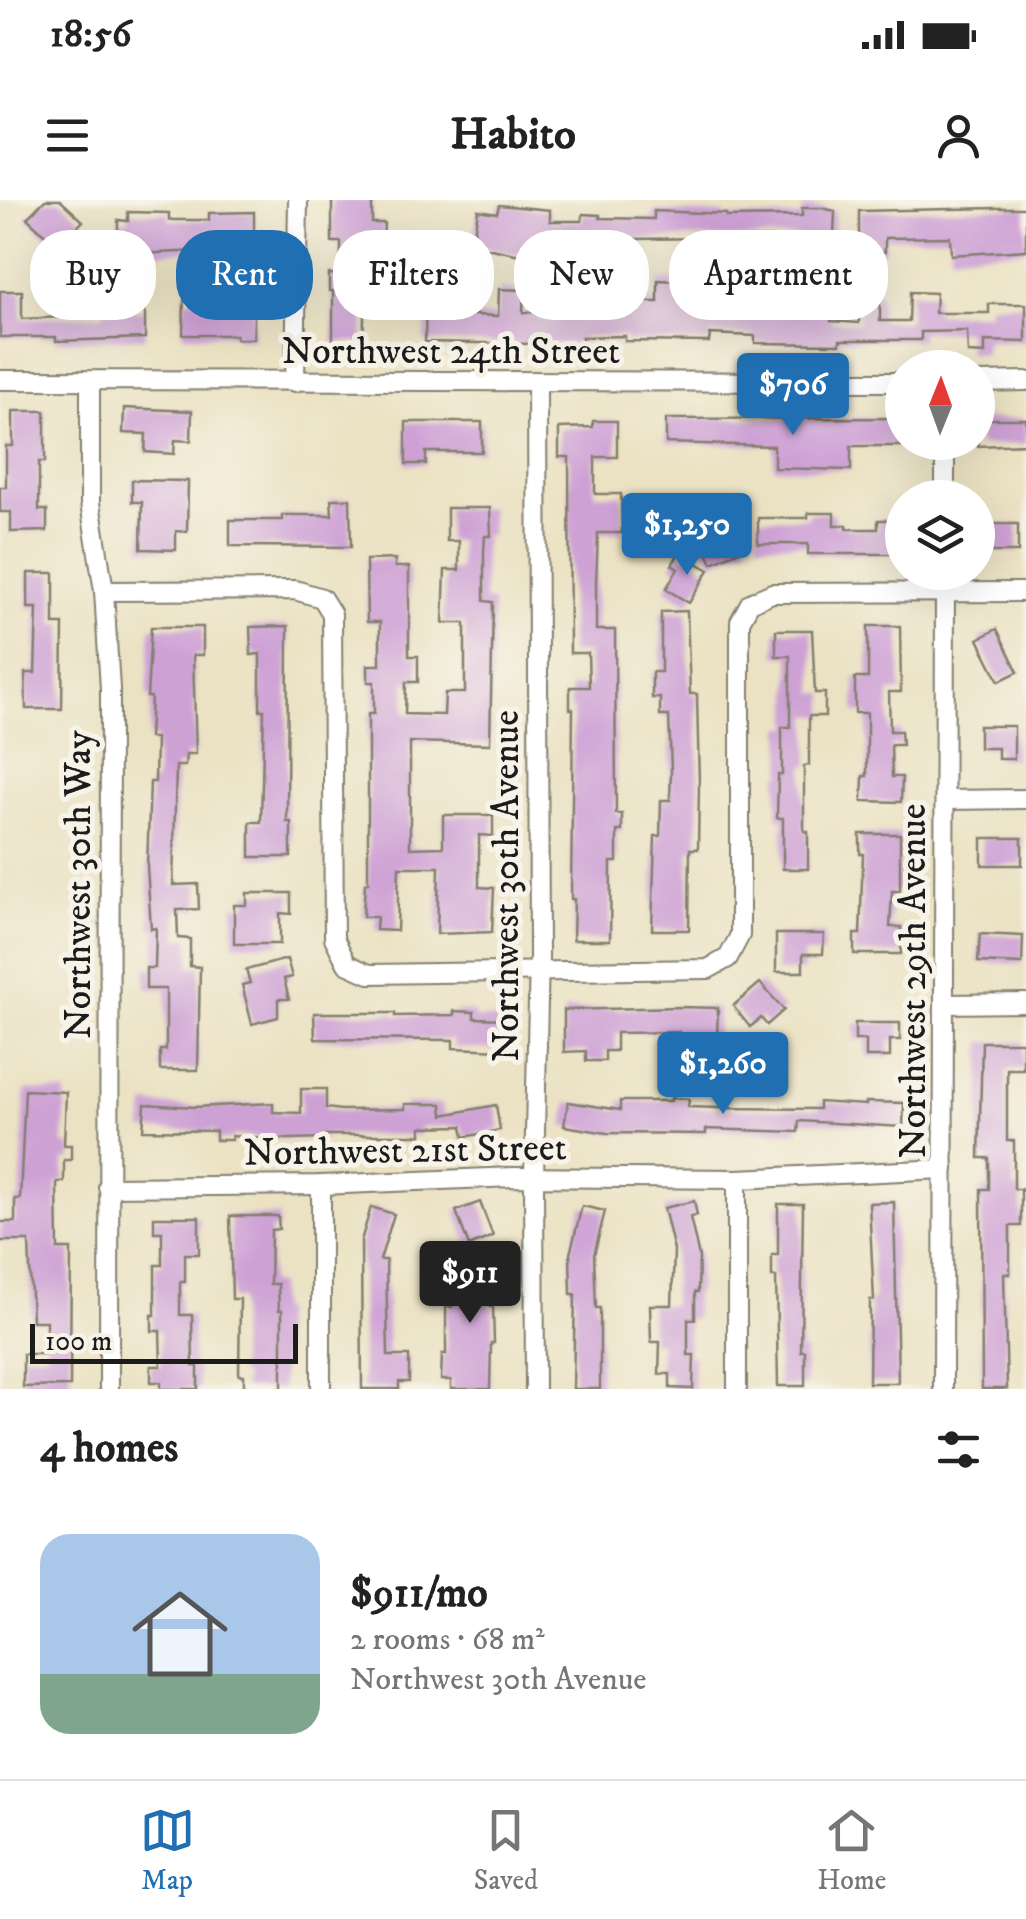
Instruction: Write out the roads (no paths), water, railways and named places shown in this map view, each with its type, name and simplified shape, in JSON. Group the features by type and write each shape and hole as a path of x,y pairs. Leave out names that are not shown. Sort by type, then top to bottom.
{"street":[{"path":"295,382 298,200"},
{"name":"Northwest 24th Street","path":"0,380 885,382"},
{"path":"995,382 1026,381"},
{"name":"Northwest 30th Way","path":"90,382 90,503 104,591 110,688 109,1389"},
{"name":"Northwest 30th Avenue","path":"535,1389 534,1178 539,973 537,382"},
{"path":"104,591 295,590 322,598 332,614 334,938 347,964 369,974 708,969 728,958 740,935 740,621 750,604 772,593 1026,592"},
{"name":"Northwest 29th Avenue","path":"943,1389 945,592"},
{"path":"945,800 1026,798"},
{"path":"945,1004 1026,1003"},
{"name":"Northwest 21st Street","path":"108,1187 534,1178 736,1179 944,1169"},
{"path":"736,1179 737,1389"},
{"path":"321,1185 321,1389"}]}
